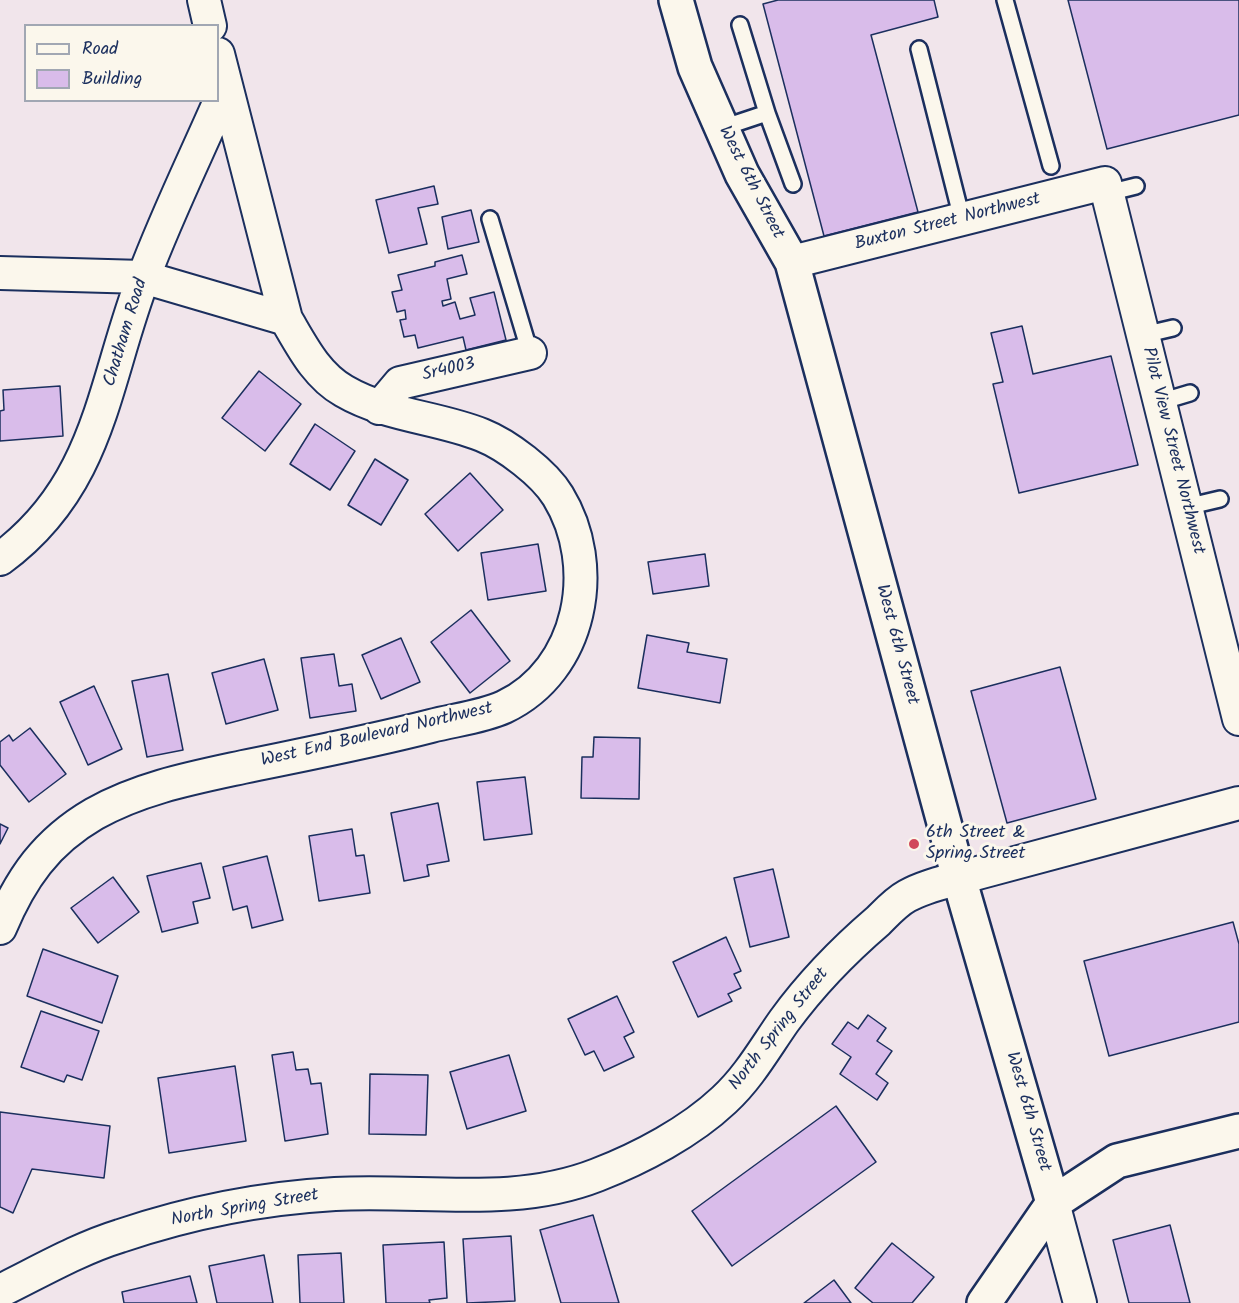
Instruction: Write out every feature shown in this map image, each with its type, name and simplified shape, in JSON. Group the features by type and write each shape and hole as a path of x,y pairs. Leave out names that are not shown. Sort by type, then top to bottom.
{"street":[{"path":"204,0 210,24"},
{"name":"West 6th Street","path":"676,0 695,67 742,174 792,262 959,878 1080,1303"},
{"name":"West End Boulevard Northwest","path":"0,928 24,879 46,849 65,832 96,813 142,792 189,779 407,732 503,707 524,694 551,668 565,648 574,625 582,579 578,539 556,493 541,475 483,435 379,408 342,390 319,371 286,320 219,58"},
{"name":"Chatham Road","path":"0,559 42,520 66,490 83,458 102,413 143,277 226,87"},
{"name":"Buxton Street Northwest","path":"792,262 962,219 1116,188"},
{"name":"Pilot View Street Northwest","path":"1116,188 1158,331 1160,402 1239,719"},
{"path":"0,273 143,277 286,320"},
{"name":"Sr4003","path":"379,408 400,383 530,353"},
{"name":"North Spring Street","path":"0,1291 74,1254 119,1236 214,1212 289,1198 338,1194 511,1194 560,1186 596,1176 641,1155 684,1130 724,1100 748,1073 806,992 848,946 904,897 924,888 959,878 1239,803"},
{"path":"984,1303 1053,1203 1117,1161 1239,1131"}],"lane":[{"path":"1005,0 1051,166"},
{"path":"740,25 766,113 794,184"},
{"path":"919,49 962,219"},
{"path":"722,128 766,113"},
{"path":"490,219 530,353"},
{"path":"1160,402 1190,393"},
{"path":"1186,507 1220,499"}],"building":[{"path":"778,0 934,0 938,17 871,35 918,212 824,236 763,4"},
{"path":"1068,0 1239,0 1239,115 1107,149"},
{"path":"434,186 438,204 418,208 427,244 389,253 376,200"},
{"path":"471,210 479,242 448,249 442,217"},
{"path":"462,255 467,274 447,279 451,299 442,301 443,306 455,302 460,319 475,315 470,298 494,292 506,340 466,350 463,337 418,348 415,335 404,337 400,320 406,319 405,310 397,312 392,292 402,290 398,275 435,266 435,262"},
{"path":"1022,326 1033,374 1111,356 1138,465 1019,493 993,384 1003,382 991,333"},
{"path":"259,371 301,404 265,451 222,418"},
{"path":"60,386 63,436 0,441 0,411 4,410 3,390"},
{"path":"315,424 355,451 330,490 290,464"},
{"path":"375,459 408,480 381,525 348,505"},
{"path":"470,473 503,510 458,551 425,514"},
{"path":"538,544 546,591 488,600 481,553"},
{"path":"705,554 709,586 653,594 648,562"},
{"path":"471,610 510,661 470,693 431,642"},
{"path":"647,635 689,643 687,652 727,659 720,703 638,688"},
{"path":"401,638 420,682 381,699 362,655"},
{"path":"334,654 339,686 352,684 356,711 310,718 301,658"},
{"path":"264,659 278,710 226,724 212,673"},
{"path":"1060,667 1096,799 1007,823 971,691"},
{"path":"168,674 183,750 147,757 132,681"},
{"path":"94,686 122,749 88,765 60,702"},
{"path":"30,728 66,774 29,802 0,765 0,742 9,735 13,741"},
{"path":"594,737 640,738 639,799 581,798 582,757 593,757"},
{"path":"525,777 532,834 484,840 477,782"},
{"path":"438,803 449,861 427,865 429,876 404,881 391,813"},
{"path":"0,824 8,828 0,844"},
{"path":"352,829 356,856 364,855 370,893 319,901 309,836"},
{"path":"267,856 283,920 252,928 247,906 233,910 223,867"},
{"path":"201,863 210,898 193,902 198,923 162,932 147,876"},
{"path":"773,869 789,937 750,947 734,878"},
{"path":"113,877 139,912 98,943 71,908"},
{"path":"1233,922 1239,944 1239,1022 1109,1056 1084,961"},
{"path":"726,937 741,971 734,974 741,988 728,994 732,1001 698,1017 673,962"},
{"path":"43,949 118,976 102,1023 27,996"},
{"path":"617,996 634,1032 624,1037 634,1057 604,1071 594,1051 585,1055 568,1019"},
{"path":"41,1011 99,1031 82,1080 67,1075 64,1082 21,1067"},
{"path":"868,1015 886,1028 877,1041 892,1051 876,1074 888,1083 877,1100 840,1074 851,1057 832,1044 848,1022 858,1029"},
{"path":"293,1052 296,1070 308,1069 311,1084 321,1083 328,1134 285,1141 272,1055"},
{"path":"509,1055 526,1111 467,1129 450,1072"},
{"path":"235,1066 246,1141 169,1153 158,1078"},
{"path":"370,1074 428,1075 426,1135 369,1134"},
{"path":"836,1106 876,1162 732,1266 692,1211"},
{"path":"0,1112 110,1126 104,1178 32,1169 13,1213 0,1207"},
{"path":"593,1215 619,1303 561,1303 540,1230"},
{"path":"1170,1225 1190,1303 1129,1303 1113,1240"},
{"path":"511,1236 515,1301 467,1303 463,1239"},
{"path":"444,1242 447,1298 429,1300 430,1303 386,1303 383,1245"},
{"path":"892,1243 934,1277 912,1303 873,1303 855,1288"},
{"path":"341,1253 344,1303 300,1303 298,1255"},
{"path":"264,1255 273,1303 217,1303 209,1266"},
{"path":"190,1276 197,1303 124,1303 122,1292"},
{"path":"834,1280 851,1303 804,1303"}],"place":[{"name":"6th Street & Spring Street","path":"914,844"}]}
